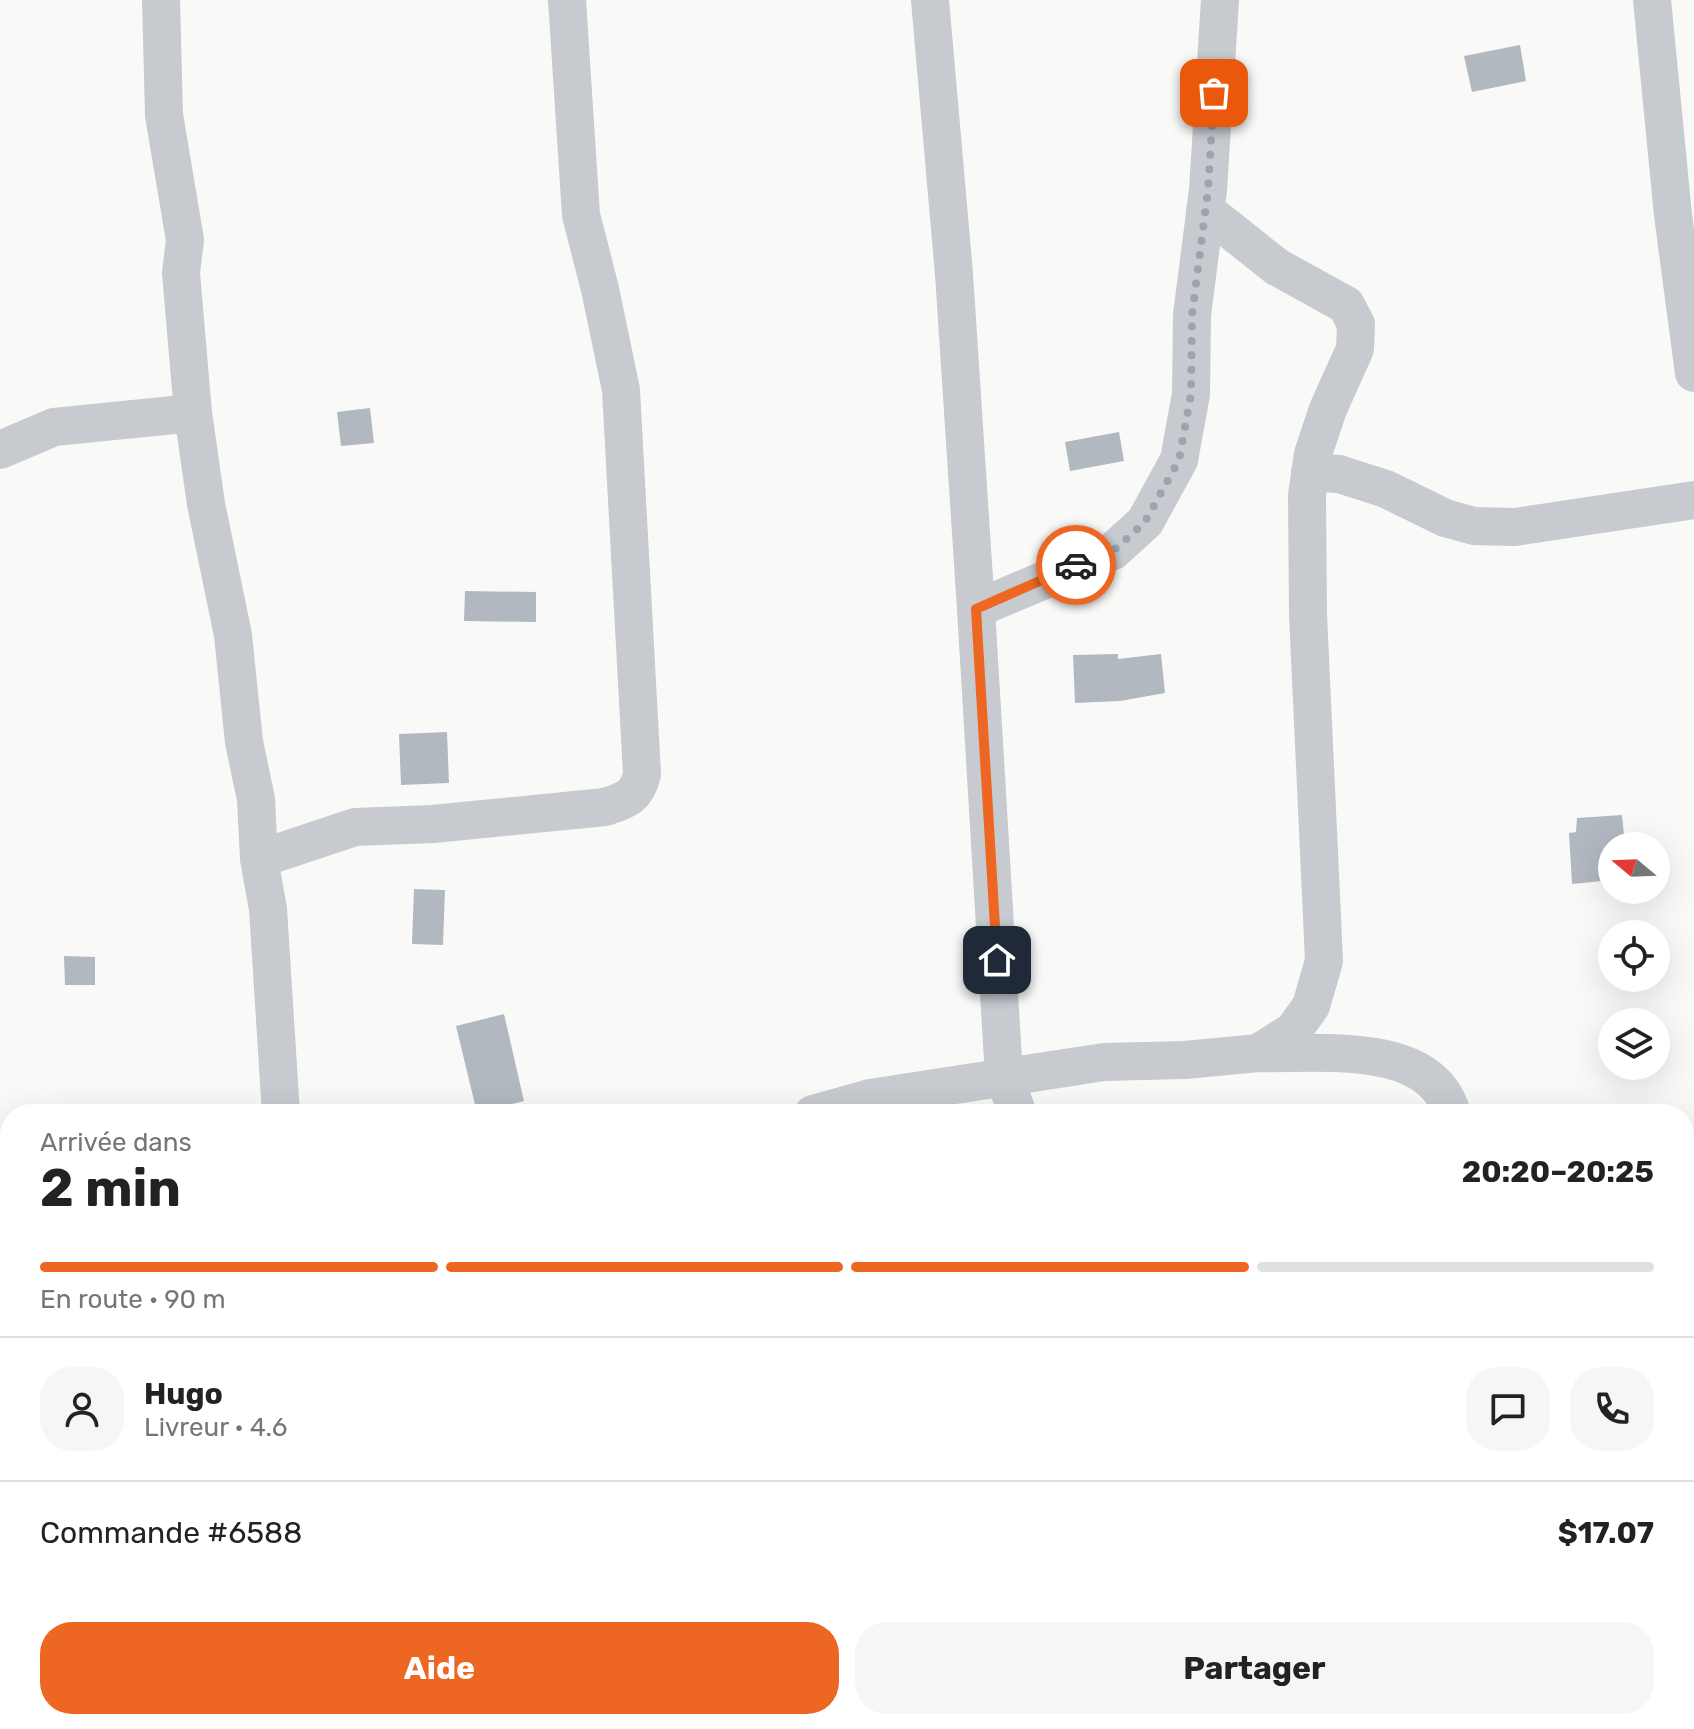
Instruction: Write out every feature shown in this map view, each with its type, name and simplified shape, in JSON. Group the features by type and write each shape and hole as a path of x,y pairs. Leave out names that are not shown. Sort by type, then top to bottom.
{"street":[{"path":"161,0 164,115 185,240 181,273 193,413 206,504 233,635 244,742 256,799 259,859 268,909 280,1104"},
{"path":"259,859 355,827 448,823 605,807 633,797 640,786 642,774 621,390 581,215 567,0"},
{"path":"930,0 954,274 1004,1077 1014,1104"},
{"path":"976,609 1113,551 1145,522 1179,460 1191,394 1192,315 1205,210 1220,0"},
{"path":"1652,0 1673,215 1694,373"},
{"path":"1205,210 1277,267 1346,305 1356,324 1355,349 1328,409 1310,472 1307,495 1308,614 1324,961 1311,1006 1293,1031 1258,1053"},
{"path":"0,450 54,427 193,413"},
{"path":"1310,472 1339,474 1374,485 1445,518 1474,526 1515,527 1694,500"},
{"path":"849,1104 870,1098 1104,1062 1185,1060 1258,1053 1383,1057 1412,1066 1431,1077 1450,1104"}],"building":[{"path":"1520,45 1526,81 1472,92 1464,56"},
{"path":"370,408 374,443 341,446 337,412"},
{"path":"1119,432 1124,461 1070,471 1065,442"},
{"path":"465,591 536,592 536,622 464,621"},
{"path":"1118,654 1118,659 1161,654 1165,693 1120,701 1075,703 1073,655"},
{"path":"447,732 449,783 401,785 399,734"},
{"path":"1622,815 1624,832 1598,832 1598,881 1572,884 1569,833 1576,832 1577,818"},
{"path":"414,889 445,890 443,945 412,944"},
{"path":"64,956 95,957 95,985 65,985"},
{"path":"504,1014 524,1101 475,1104 456,1026"}],"way so far":[{"path":"1076,565 1113,551 1145,522 1179,460 1191,394 1192,315 1208,190 1214,93"}],"route":[{"path":"997,960 984,698 976,609 1076,565"}]}
